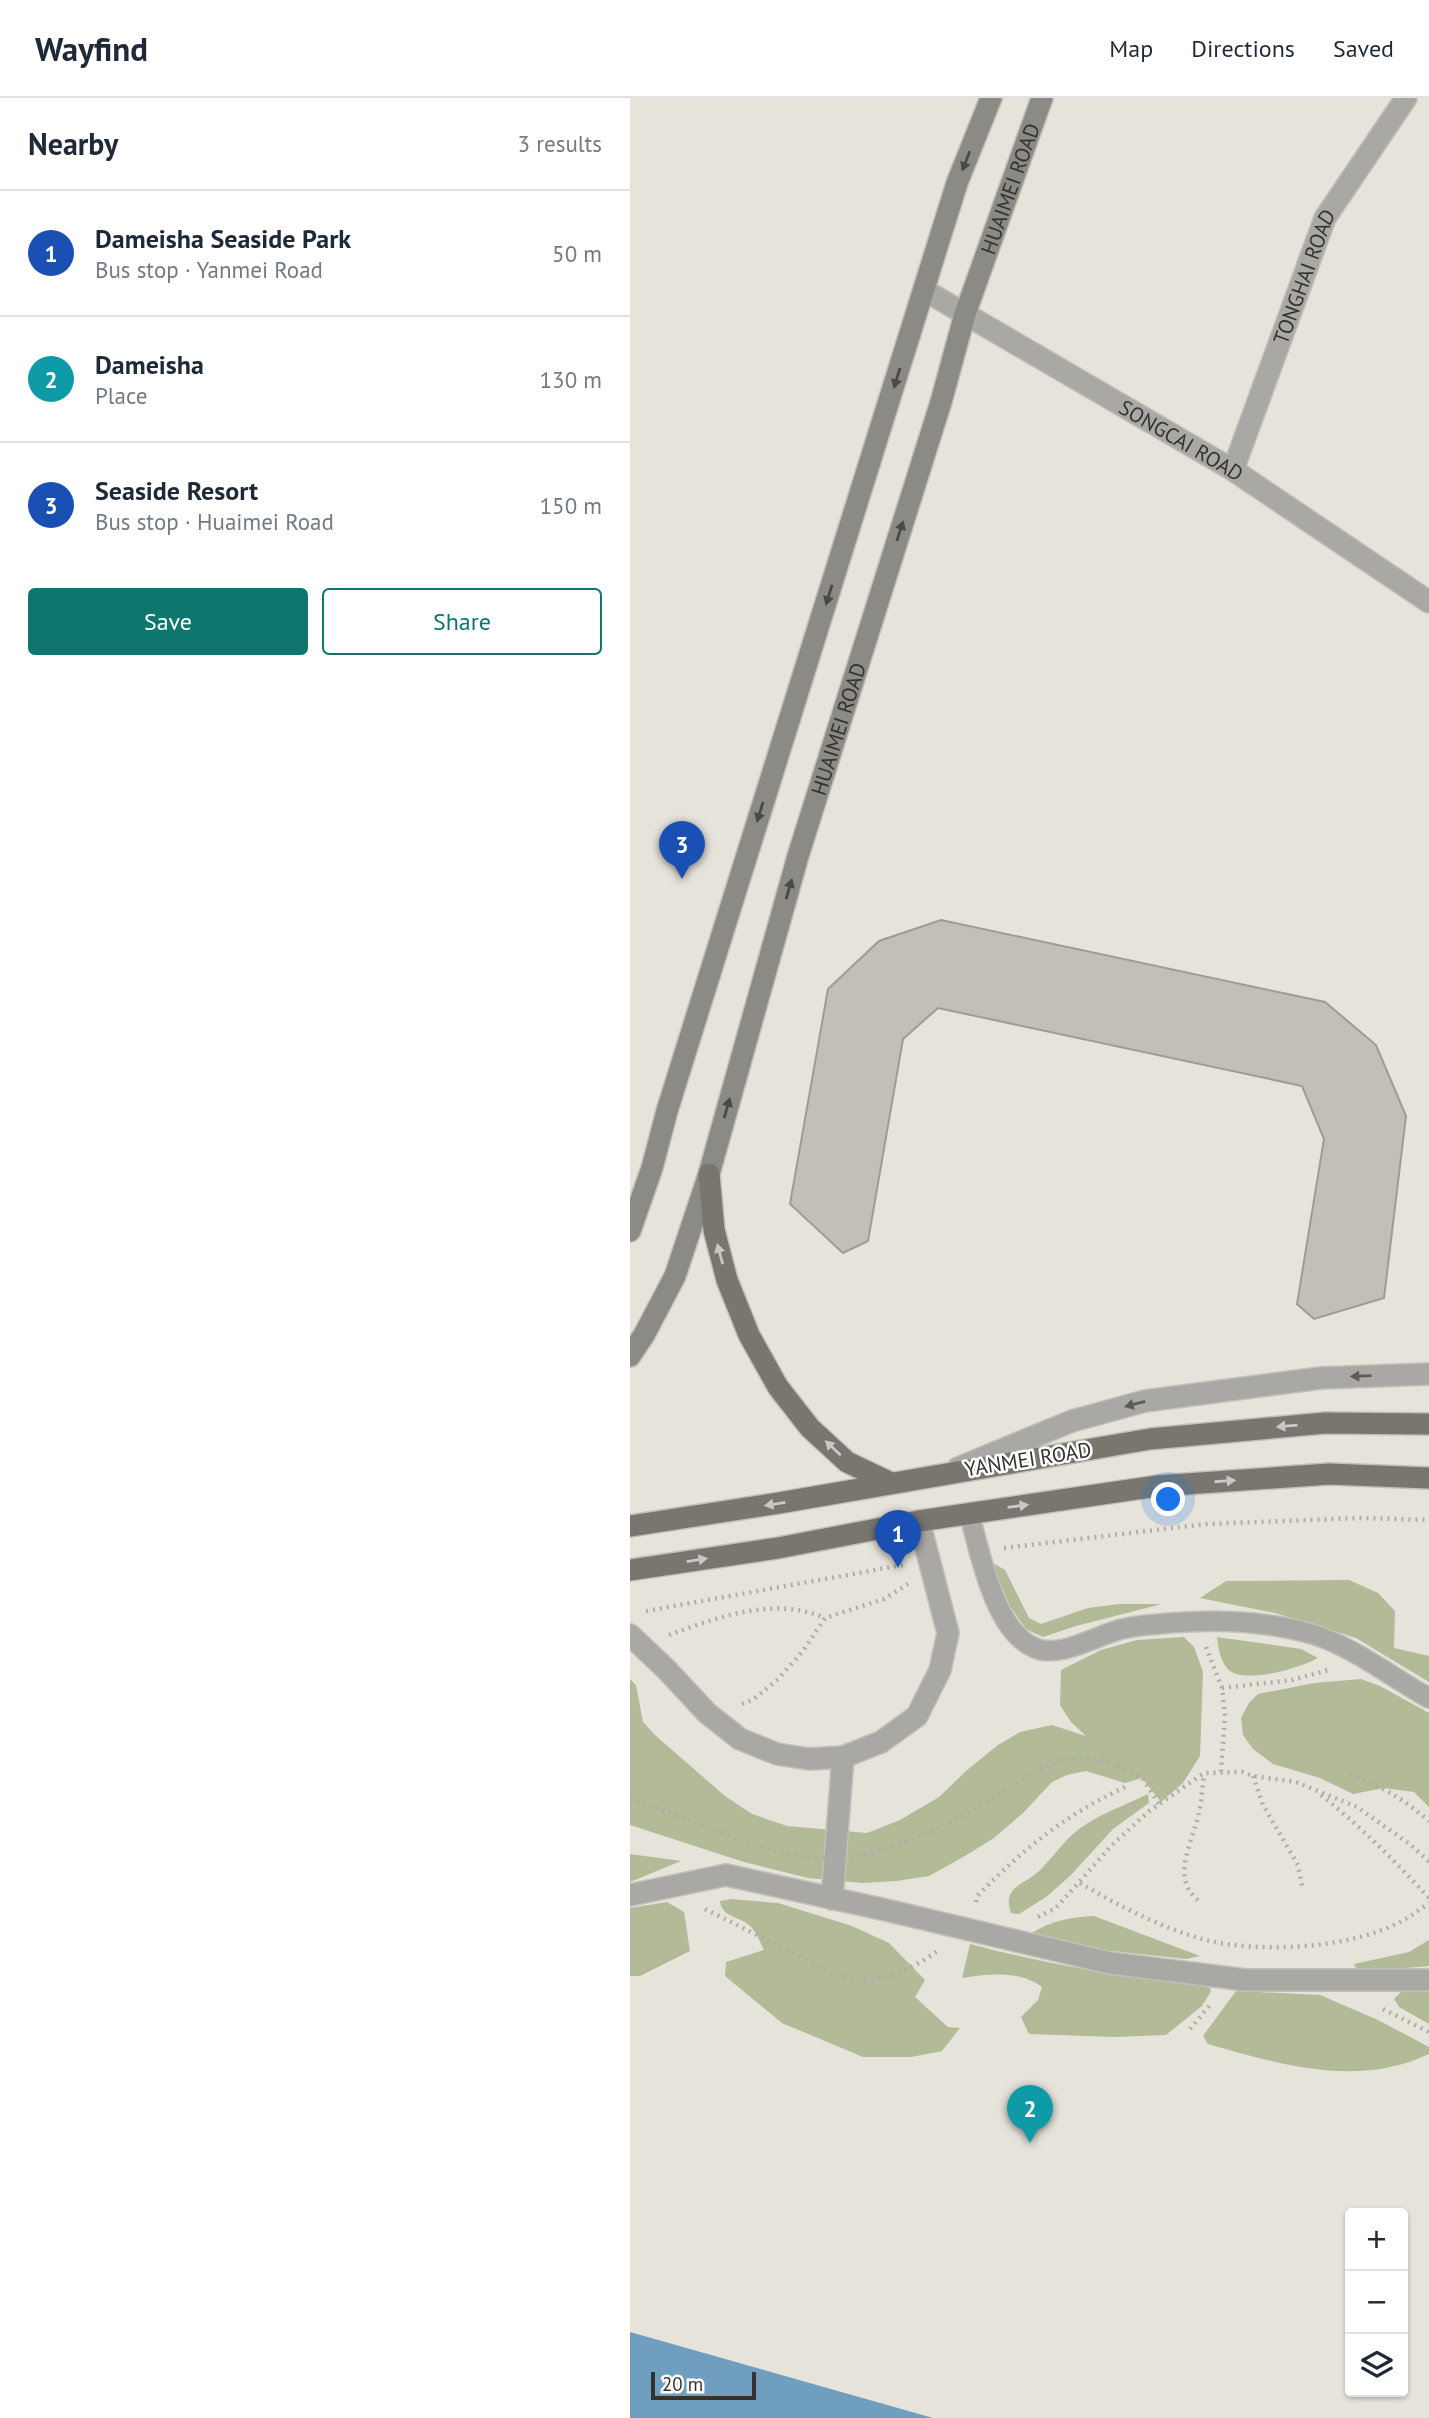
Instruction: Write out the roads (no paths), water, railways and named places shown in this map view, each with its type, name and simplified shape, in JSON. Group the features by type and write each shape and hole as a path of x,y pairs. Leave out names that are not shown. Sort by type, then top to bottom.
{"main road":[{"path":"630,1231 652,1168 667,1111 957,183 991,98"},
{"name":"HUAIMEI ROAD","path":"630,1356 675,1276 709,1174 798,856 937,415 965,314 1042,98"},
{"path":"709,1174 714,1230 727,1279 749,1335 778,1387 810,1428 848,1462 891,1483"},
{"name":"YANMEI ROAD","path":"630,1526 1150,1439 1325,1423 1429,1424"},
{"path":"630,1570 778,1548 969,1513 1157,1486 1329,1474 1429,1478"}],"street":[{"name":"TONGHAI ROAD","path":"1233,470 1325,218 1406,98"},
{"name":"SONGCAI ROAD","path":"924,290 1233,470 1429,601"},
{"path":"946,1473 1072,1421 1145,1401 1321,1378 1429,1374"},
{"path":"630,1635 708,1713 740,1739 777,1754 809,1759 843,1757 881,1742 917,1716 940,1670 948,1633 919,1521"},
{"path":"832,1899 843,1757"},
{"path":"630,1895 726,1875 1110,1963 1246,1980 1429,1980"}],"lane":[{"path":"969,1513 989,1585 1019,1639 1037,1650 1057,1650 1122,1629 1200,1621 1261,1624 1314,1635 1356,1655 1429,1698"}],"water":[{"path":"630,2332 933,2418 630,2418"}],"place":[{"name":"Seaside Resort","path":"682,879"},
{"name":"Dameisha Seaside Park","path":"898,1568"},
{"name":"Dameisha","path":"1030,2143"}]}
